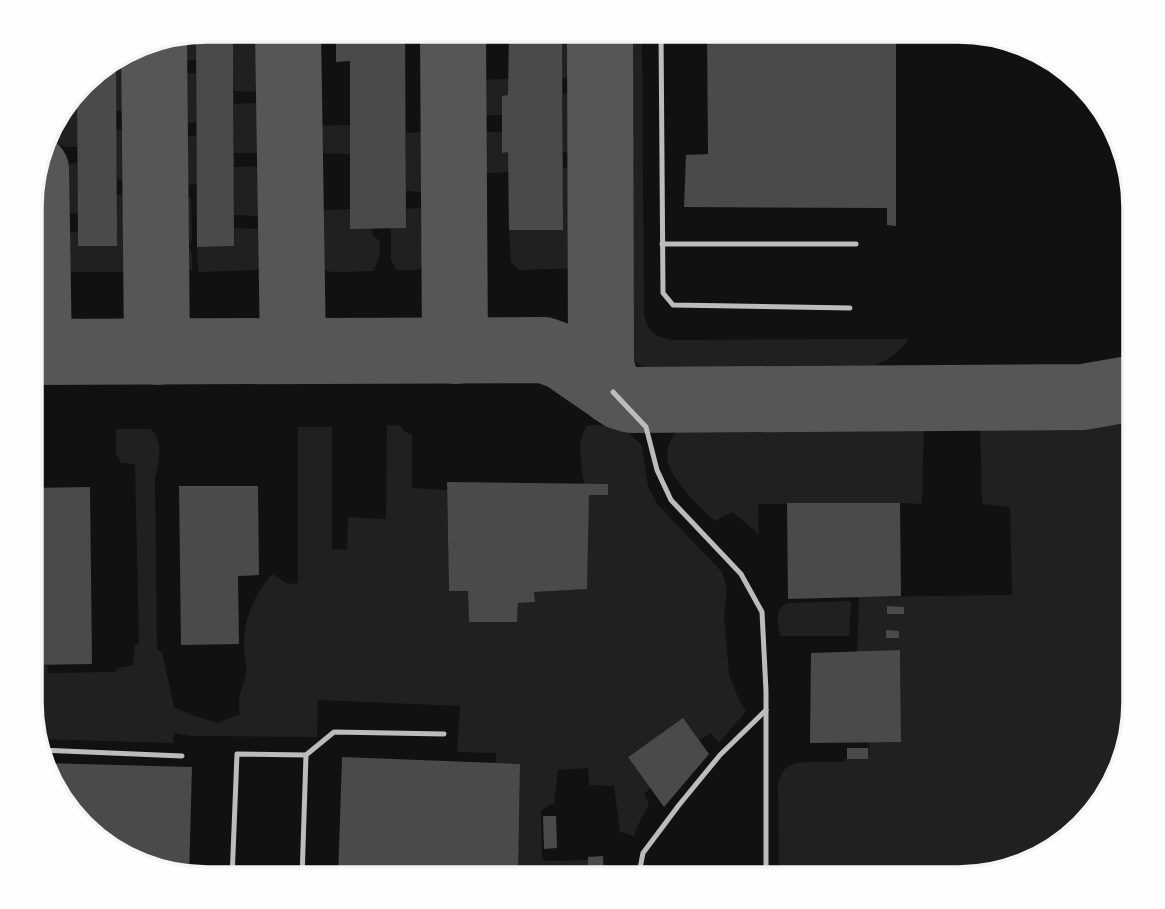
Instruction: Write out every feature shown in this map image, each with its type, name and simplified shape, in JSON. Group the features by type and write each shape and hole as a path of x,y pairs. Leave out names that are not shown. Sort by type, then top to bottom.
{"lane":[{"path":"661,42 663,293 673,305 850,308"},
{"path":"662,244 856,244"},
{"path":"613,392 646,427 657,470 671,500 741,574 762,612 766,710 766,867"},
{"path":"640,867 643,853 679,805 720,755 766,710"},
{"path":"232,867 237,754 306,755 334,732 444,734"},
{"path":"50,750 182,756"},
{"path":"302,867 306,755"}],"shaded area":[{"path":"196,42 196,60 183,61 170,53 170,46"},
{"path":"233,42 259,42 273,49 274,84 270,88 249,92 234,91"},
{"path":"562,42 589,42 590,67 580,77 562,78"},
{"path":"618,42 642,42 644,315 651,330 657,336 673,340 909,339 897,352 872,366 643,367 620,341"},
{"path":"129,62 134,62 141,67 142,103 138,111 116,111 116,69"},
{"path":"196,73 196,122 184,124 172,115 168,97 169,85 176,75"},
{"path":"509,79 508,95 502,96 502,115 476,113 472,110 468,99 467,80"},
{"path":"575,93 585,99 589,107 590,140 582,151 563,152 563,94"},
{"path":"234,104 263,104 272,110 275,115 275,138 272,150 261,153 234,153"},
{"path":"77,106 77,147 56,142 59,134"},
{"path":"350,125 350,154 304,153 304,126"},
{"path":"129,129 141,134 143,162 137,178 117,179 116,130"},
{"path":"479,132 502,132 502,152 508,152 508,172 491,173 472,168 467,156 468,147 469,142"},
{"path":"406,133 427,133 433,136 439,147 439,178 430,190 406,191"},
{"path":"179,136 196,136 197,184 182,183 169,173 169,145 172,139"},
{"path":"77,163 78,214 62,213 52,202 52,177 60,165"},
{"path":"259,166 272,171 274,210 259,216 234,215 234,167"},
{"path":"563,168 584,172 591,183 589,259 581,268 519,270 511,262 509,230 563,230"},
{"path":"117,195 133,197 140,205 142,263 135,272 58,272 53,263 52,252 59,233 78,232 78,246"},
{"path":"184,198 191,198 192,240 189,245 192,271 175,258 169,239 171,208"},
{"path":"350,209 372,228 373,236 380,241 379,257 373,271 327,271 314,266 303,245 305,211"},
{"path":"406,209 430,211 437,217 441,234 439,252 434,260 421,268 396,270 391,260 391,228 406,228"},
{"path":"234,228 264,229 273,234 273,250 269,259 256,270 198,272 197,247 234,246"},
{"path":"924,424 922,504 758,504 759,534 732,512 715,521 683,488 672,473 667,460 672,437 686,425"},
{"path":"387,425 401,426 412,435 412,488 447,490 449,591 468,591 469,622 517,622 518,603 535,602 534,592 586,589 589,495 608,495 608,484 584,484 580,445 588,425 625,426 642,446 648,487 658,505 722,572 727,588 724,616 729,674 746,711 719,743 711,733 699,740 683,719 628,756 650,788 644,794 649,804 634,836 620,832 614,786 589,785 588,768 558,770 554,804 541,811 542,858 545,861 588,860 588,867 518,867 520,764 496,763 496,753 457,752 460,706 318,700 317,737 191,736 174,733 173,743 47,739 42,713 42,665 47,665 49,673 115,672 118,668 133,665 135,645 139,644 135,464 121,463 116,454 116,429 151,429 158,440 159,458 155,478 157,650 162,652 174,707 191,715 218,723 240,714 240,696 246,668 244,647 248,615 260,590 272,574 288,584 298,583 298,427 332,427 332,549 347,550 348,517 386,519"},
{"path":"980,425 1123,425 1123,713 1114,755 1101,785 1075,819 1050,839 1031,850 990,864 969,867 779,867 778,785 783,771 796,763 868,759 869,742 901,741 900,651 857,652 859,597 1012,595 1010,507 982,504"},
{"path":"851,601 849,636 780,636 779,613 788,603"}],"building":[{"path":"196,42 233,42 234,246 197,247"},
{"path":"336,42 405,42 406,228 350,229 350,61 336,62"},
{"path":"509,42 562,42 563,230 509,230 508,152 502,153 502,96 508,95"},
{"path":"707,42 896,42 896,226 887,225 887,208 684,207 686,155 708,154"},
{"path":"116,69 117,246 78,246 77,106 90,90"},
{"path":"447,482 608,484 608,495 589,495 587,589 534,592 535,602 518,603 517,622 469,622 468,591 449,591"},
{"path":"179,486 258,486 259,575 238,576 239,644 181,645"},
{"path":"90,487 92,664 42,665 42,488"},
{"path":"787,503 900,503 901,596 788,599"},
{"path":"887,606 904,607 904,614 887,614"},
{"path":"886,630 899,631 899,638 886,638"},
{"path":"900,650 901,742 810,743 811,653"},
{"path":"683,718 709,754 664,807 628,757"},
{"path":"847,748 868,748 868,759 847,759"},
{"path":"342,757 520,764 518,867 338,867"},
{"path":"54,763 192,767 189,866 144,854 107,833 76,802 64,785"},
{"path":"543,816 556,816 557,848 544,849"},
{"path":"603,856 604,867 588,867 588,857"}],"taxiway":[{"path":"288,42 293,351"},
{"path":"453,42 455,351"},
{"path":"600,42 601,364 605,379 613,392"},
{"path":"154,51 157,352"},
{"path":"42,352 544,350 563,357 621,397 631,400 1083,397 1123,390"}]}
